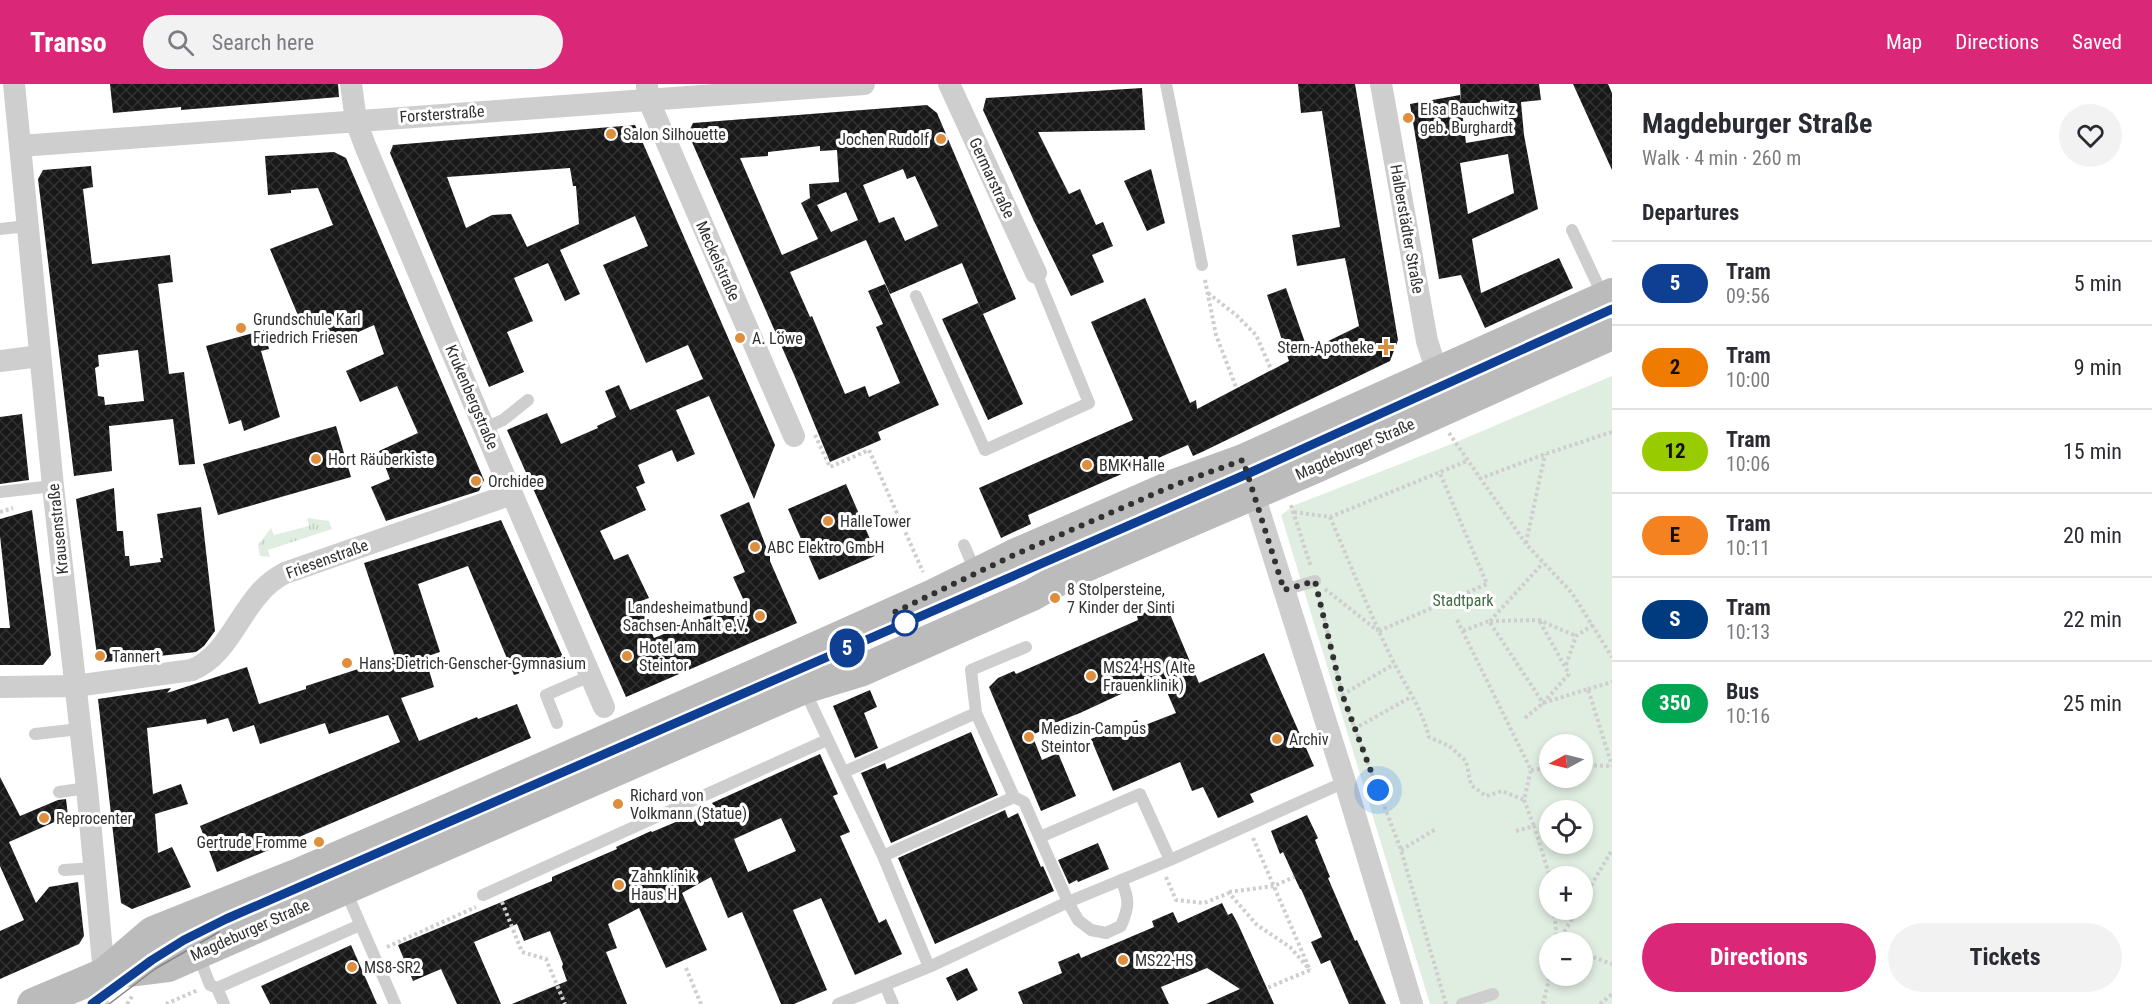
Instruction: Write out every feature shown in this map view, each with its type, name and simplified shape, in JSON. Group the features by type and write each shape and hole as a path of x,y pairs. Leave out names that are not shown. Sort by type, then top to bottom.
{"street":[{"name":"Krausenstraße","path":"14,84 53,486 95,868 103,996"},
{"name":"Krukenbergstraße","path":"351,84 356,121 366,148 604,707"},
{"name":"Forsterstraße","path":"20,146 356,121 647,92 864,84"},
{"name":"Germarstraße","path":"949,84 1035,273"},
{"name":"Halberstädter Straße","path":"1381,84 1427,341 1437,372"},
{"name":"Meckelstraße","path":"647,92 794,436"},
{"name":"Magdeburger Straße","path":"103,996 153,932 301,873 429,818 775,666 1014,555 1177,484 1243,460 1608,296"},
{"name":"Magdeburger Straße","path":"103,996 344,888 804,688 860,672 1032,595 1074,571 1254,495 1612,334"},
{"path":"0,361 40,356"},
{"path":"1243,460 1345,782 1412,1004"},
{"name":"Friesenstraße","path":"0,687 75,686 192,670 204,665 215,655 258,592 271,580 285,573 512,494"},
{"path":"33,1004 103,996"}],"lane":[{"path":"1166,84 1202,264"},
{"path":"0,229 27,226"},
{"path":"1572,230 1608,296"},
{"path":"916,296 985,450 1089,403 1035,273"},
{"path":"485,428 503,420 528,400"},
{"path":"0,492 53,486"},
{"path":"964,545 976,574"},
{"path":"1284,590 1315,581"},
{"path":"1026,647 971,670 976,712 1014,797 1024,802 1078,920 1091,930 1106,933 1121,926 1129,909 1127,893 1121,880"},
{"path":"557,723 546,695 590,675"},
{"path":"804,688 883,856 929,967"},
{"path":"844,772 976,712"},
{"path":"35,734 80,729"},
{"path":"483,895 498,892 827,740"},
{"path":"838,1004 929,967 1068,902 1165,862 1345,782"},
{"path":"59,792 87,788"},
{"path":"1040,837 1140,794 1165,862"},
{"path":"883,856 1014,797"},
{"path":"64,870 95,868"},
{"path":"344,888 395,1004"},
{"path":"213,986 360,925"},
{"path":"197,953 224,1004"},
{"path":"885,985 893,1004"},
{"path":"1462,1004 1493,994"}],"path":[{"path":"1202,264 1216,335 1236,387"},
{"path":"1208,293 1236,315 1256,335 1271,369"},
{"path":"794,436 812,428 830,467 869,450 927,581"},
{"path":"1447,430 1526,544 1572,593 1612,657"},
{"path":"1479,479 1612,432"},
{"path":"1526,544 1545,454"},
{"path":"1294,512 1330,517 1467,461"},
{"path":"1379,631 1487,584 1439,471"},
{"path":"1291,505 1315,581 1342,694 1401,850 1446,1004"},
{"path":"1330,517 1394,664 1425,718 1429,737 1449,746 1466,761 1471,785 1486,796 1502,791 1524,800"},
{"path":"1489,621 1543,563"},
{"path":"1315,581 1379,631"},
{"path":"1457,620 1531,770 1524,800 1546,866"},
{"path":"1525,718 1543,703 1569,674 1539,620"},
{"path":"1462,631 1489,621 1539,620 1576,636"},
{"path":"1489,621 1543,703"},
{"path":"1566,665 1576,636 1593,625"},
{"path":"1342,694 1394,664"},
{"path":"1543,703 1612,682"},
{"path":"1588,689 1612,766 1593,765"},
{"path":"1354,729 1411,697"},
{"path":"1531,770 1539,769"},
{"path":"1247,826 1310,970"},
{"path":"1516,831 1534,826"},
{"path":"1401,850 1436,829"},
{"path":"1593,882 1612,850"},
{"path":"1165,862 1176,900 1204,903 1229,893 1274,886 1294,876"},
{"path":"391,945 498,892 522,952 546,959 565,1004"},
{"path":"1229,893 1257,925 1290,947 1310,970"},
{"path":"1593,957 1612,964"},
{"path":"686,968 701,1004"},
{"path":"1267,988 1310,970"},
{"path":"166,1004 213,986"},
{"path":"1543,1004 1547,986"},
{"path":"1600,1004 1612,994"}],"green space":[{"name":"Stadtpark","path":"1612,376 1612,1004 1430,1004 1281,515 1295,505 1454,443"},
{"path":"307,518 329,521 332,529 268,550 270,557 260,556 258,545 271,528 274,535 309,526"}],"building":[{"path":"110,84 338,84 339,97 181,110 181,107 113,113"},
{"path":"1298,84 1355,84 1398,340 1390,361 1193,456 1188,445 1028,515 1031,524 1001,538 979,488 1133,420 1091,322 1145,298 1190,403 1196,400 1197,409 1289,361 1267,295 1286,288 1308,351 1359,326 1345,258 1297,266 1292,235 1340,227 1322,111 1301,113"},
{"path":"1460,84 1539,84 1541,100 1521,102 1524,135 1538,209 1472,239 1481,293 1559,258 1573,288 1485,328 1461,275 1439,279 1410,104 1460,95 1461,102","holes":["1504,101 1507,136 1466,143 1461,104","1508,154 1514,193 1468,214 1460,163"]},
{"path":"1573,84 1608,84 1612,93 1612,170"},
{"path":"1142,88 1145,130 1038,132 1069,194 1080,189 1096,225 1103,222 1113,246 1092,255 1104,282 1071,296 983,110 986,98"},
{"path":"927,105 937,113 1016,299 983,314 1023,404 988,420 942,319 978,303 982,312 962,263 890,294 866,240 790,272 810,317 812,316 845,394 865,386 869,397 900,383 876,327 883,324 868,291 885,284 939,405 878,432 881,440 830,462 688,133 693,123","holes":["820,146 820,151 837,150 839,182 809,184 810,198 801,203 818,239 782,255 740,158 768,156 768,152","903,169 907,179 915,176 938,226 905,241 894,217 879,223 863,185","846,192 858,220 831,232 817,205"]},
{"path":"635,125 775,445 754,499 709,396 676,410 695,454 677,462 672,450 638,465 645,483 636,487 646,510 600,531 614,560 628,554 649,598 638,602 654,638 744,601 733,577 745,572 720,515 749,502 770,561 797,623 626,697 507,430 547,413 561,444 598,428 597,426 616,417 605,391 619,385 630,410 703,379 688,345 646,363 603,265 648,246 635,216 560,250 580,294 565,301 548,263 514,278 533,321 507,332 524,372 489,387 390,153 393,145","holes":["570,168 573,186 576,186 579,224 527,247 511,214 492,215 466,228 447,177"]},
{"path":"334,152 346,158 484,480 479,491 386,521 371,487 390,479 379,451 418,433 397,386 360,402 346,371 384,354 374,325 334,343 321,312 300,320 270,249 333,225 318,188 268,195 265,156"},
{"path":"91,166 93,187 83,189 92,264 170,255 173,282 158,284 169,374 184,372 195,464 179,465 173,419 109,426 112,471 74,476 38,179 43,170","holes":["138,350 144,401 105,405 104,397 98,396 95,368 99,366 98,355"]},
{"path":"1151,169 1165,223 1147,231 1124,181"},
{"path":"264,330 269,349 261,351 280,417 244,431 241,420 229,424 206,346"},
{"path":"22,414 29,480 0,484 0,417"},
{"path":"336,426 351,477 218,515 203,464"},
{"name":"HalleTower","path":"846,484 877,555 819,580 788,509"},
{"path":"114,488 117,531 123,531 125,556 129,556 130,566 161,562 160,558 163,558 157,514 201,507 215,631 204,646 196,652 104,662 97,655 76,499"},
{"path":"32,510 51,655 43,665 0,665 0,628 10,628 0,519"},
{"path":"501,520 564,659 514,675 468,566 418,584 440,652 425,657 434,687 401,698 419,741 477,717 478,719 517,704 531,738 217,872 200,826 400,742 388,715 329,734 325,723 260,744 254,725 233,732 228,718 207,724 206,719 147,728 153,794 181,784 188,804 155,814 158,853 172,847 191,887 132,909 121,903 98,699 171,688 167,693 247,667 259,704 395,657 364,563"},
{"path":"1160,606 1162,609 1167,607 1199,683 1264,653 1314,766 1250,794 1254,802 1218,818 1203,787 1192,791 1180,762 1113,791 1091,739 1137,720 1140,727 1176,713 1160,676 1047,726 1032,735 1042,760 1058,753 1076,796 1041,811 989,687 998,678 1014,671 1016,674 1138,620 1137,616"},
{"path":"870,690 877,707 864,713 878,748 855,758 833,706"},
{"path":"971,732 998,795 891,843 861,773 885,763 887,769"},
{"path":"820,754 838,794 833,796 850,832 840,836 879,923 886,919 902,954 855,975 821,898 793,910 827,990 794,1004 781,1004 742,912 728,918 711,877 682,893 707,950 666,968 639,908 608,924 617,948 606,952 627,1004 512,1004 567,981 550,931 524,941 517,924 474,942 501,1004 457,1004 441,969 413,981 398,945 552,881 552,877 617,849 616,847 714,806 712,803","holes":["781,818 796,851 748,872 734,839"]},
{"path":"0,777 20,816 58,800 66,799 68,816 9,842 36,903 49,887 78,882 84,936 79,944 0,979 0,931 24,920 0,866"},
{"path":"1005,810 1008,818 1018,813 1054,891 935,944 898,858"},
{"path":"1307,815 1318,838 1315,840 1330,877 1328,878 1355,941 1357,940 1386,1004 1349,1004 1330,960 1321,964 1311,942 1322,937 1301,889 1283,852 1280,854 1271,831"},
{"path":"1098,843 1109,869 1069,884 1058,860"},
{"path":"1222,903 1228,915 1232,913 1238,924 1274,1004 1206,1004 1240,989 1207,968 1161,987 1169,1004 1023,1004 1018,992 1062,973 1058,962 1079,953 1081,958 1154,927 1152,921 1173,912 1178,923"},
{"path":"351,945 377,1004 270,1004 261,986"},
{"path":"967,968 978,990 957,1001 946,978"}],"tram line":[{"path":"92,1004 152,960 226,919 1247,474 1612,309"},
{"name":"5","path":"92,1004 152,960 184,940 226,919 1247,474 1612,309"},
{"path":"109,1004 155,969 219,932"}],"place":[{"name":"Elsa Bauchwitz geb. Burghardt","path":"1408,118"},
{"name":"Salon Silhouette","path":"611,134"},
{"name":"Jochen Rudolf","path":"941,139"},
{"name":"Grundschule Karl Friedrich Friesen","path":"241,328"},
{"name":"A. Löwe","path":"740,338"},
{"name":"Stern-Apotheke","path":"1386,347"},
{"name":"Hort Räuberkiste","path":"316,459"},
{"name":"BMK Halle","path":"1087,465"},
{"name":"Orchidee","path":"476,481"},
{"name":"HalleTower","path":"828,521"},
{"name":"ABC Elektro GmbH","path":"755,547"},
{"name":"8 Stolpersteine, 7 Kinder der Sinti","path":"1055,598"},
{"name":"Landesheimatbund Sachsen-Anhalt e.V.","path":"760,616"},
{"name":"Tannert","path":"100,656"},
{"name":"Hotel am Steintor","path":"627,656"},
{"name":"Hans-Dietrich-Genscher-Gymnasium","path":"347,663"},
{"name":"MS24-HS (Alte Frauenklinik)","path":"1091,676"},
{"name":"Medizin-Campus Steintor","path":"1029,737"},
{"name":"Archiv","path":"1277,739"},
{"name":"Richard von Volkmann (Statue)","path":"618,804"},
{"name":"Reprocenter","path":"44,818"},
{"name":"Gertrude Fromme","path":"319,842"},
{"name":"Zahnklinik Haus H","path":"619,885"},
{"name":"MS22-HS","path":"1123,960"},
{"name":"MS8-SR2","path":"352,967"}],"route":[{"path":"905,623 891,614 1014,555 1177,484 1243,460 1284,590 1315,581 1342,694 1378,790"}]}
